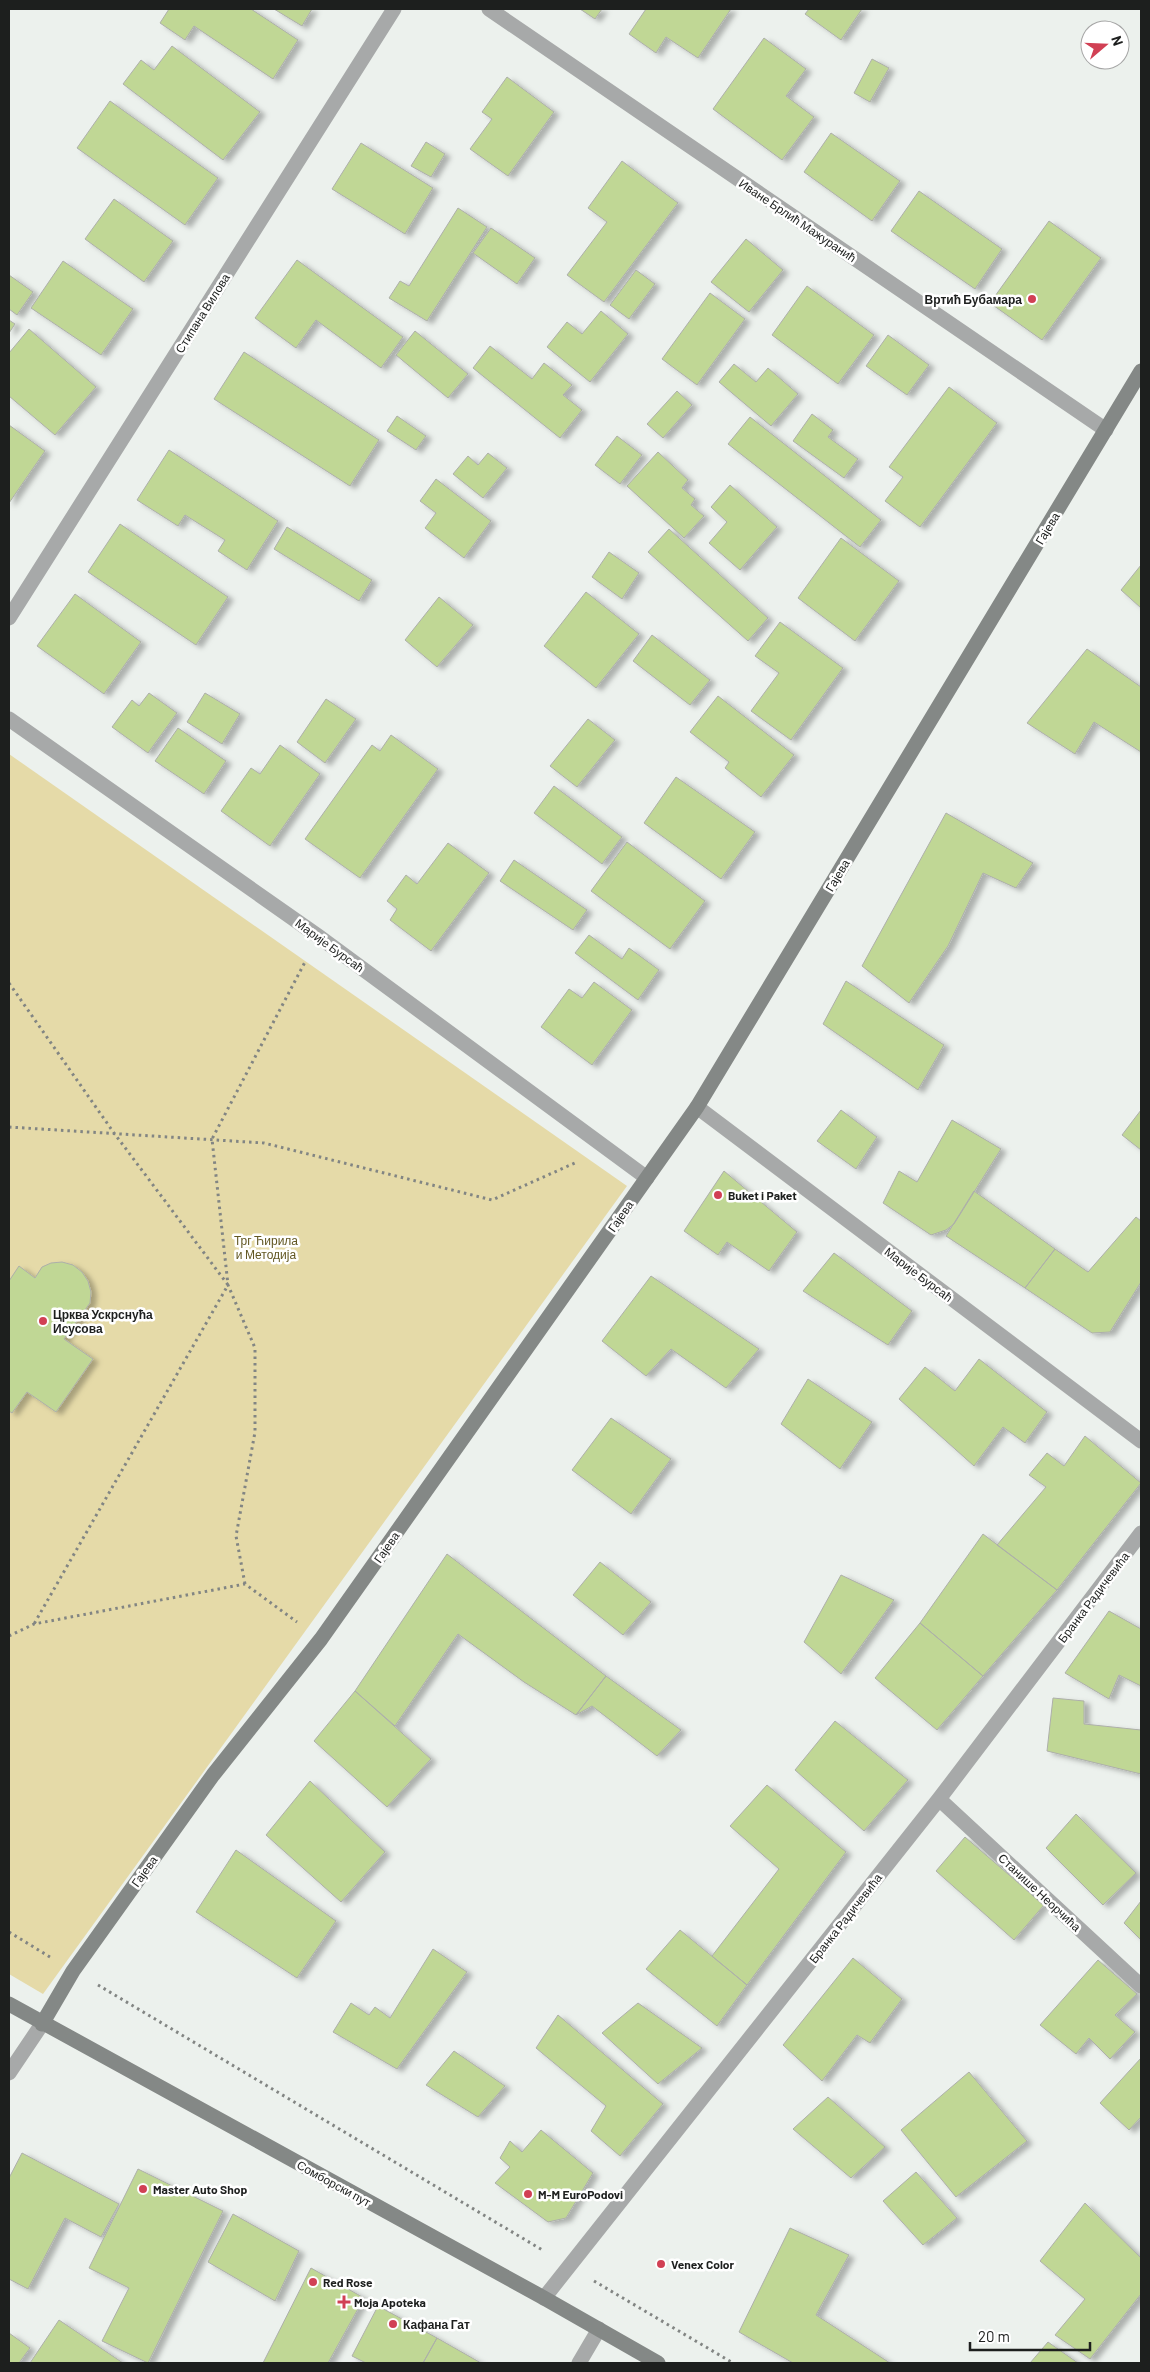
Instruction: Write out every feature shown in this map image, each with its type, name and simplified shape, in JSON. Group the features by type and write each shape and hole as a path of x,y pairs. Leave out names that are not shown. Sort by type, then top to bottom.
{"street":[{"name":"Стипана Вилова","path":"9,618 394,9"},
{"name":"Иване Брлић Мажуранић","path":"489,9 1106,430"},
{"name":"Гајева","path":"42,2024 73,1970 213,1775 321,1639 697,1107 1141,371"},
{"name":"Марије Бурсаћ","path":"9,719 318,936 647,1178"},
{"name":"Марије Бурсаћ","path":"697,1107 1141,1441"},
{"name":"Бранка Радичевића","path":"544,2298 939,1799 1141,1533"},
{"name":"Станише Неорчића","path":"939,1799 1141,1986"},
{"name":"Сомборски пут","path":"9,2004 42,2024 544,2298 658,2363"},
{"path":"9,2073 42,2024"},
{"path":"579,2363 599,2329"}],"path":[{"path":"34,1624 228,1285 212,1139 318,936"},
{"path":"9,983 114,1133 228,1285 255,1348 255,1432 236,1536 245,1584 321,1639"},
{"path":"9,1127 264,1142 492,1200 607,1148"},
{"path":"9,1636 34,1624 245,1584"},
{"path":"9,1932 734,2363"}],"green space":[{"name":"Трг Ћирила и Методија","path":"9,754 627,1186 43,1994 9,1974"}],"building":[{"path":"169,9 251,9 298,40 273,79 194,26 185,40 160,23"},
{"path":"274,9 312,9 302,26"},
{"path":"580,9 602,9 595,19"},
{"path":"646,9 731,9 698,58 666,37 656,53 629,34"},
{"path":"809,9 862,9 841,40 805,14"},
{"path":"764,38 806,69 786,96 814,117 782,160 713,109"},
{"path":"172,46 260,112 223,160 123,84 141,60 154,70"},
{"path":"872,59 889,68 870,102 854,93"},
{"path":"507,77 554,112 508,176 470,149 492,119 482,112"},
{"path":"110,101 218,178 185,225 77,148"},
{"path":"831,133 900,181 872,221 804,172"},
{"path":"426,142 445,154 431,177 411,166"},
{"path":"361,143 433,188 405,234 332,189"},
{"path":"622,161 678,203 604,302 567,275 607,222 588,208"},
{"path":"919,191 1002,249 975,289 891,231"},
{"path":"114,199 173,241 144,282 85,239"},
{"path":"458,208 487,227 427,321 389,298 400,281 409,286"},
{"path":"1049,221 1101,258 1042,340 990,303"},
{"path":"491,228 535,258 517,284 473,253"},
{"path":"746,239 783,270 749,312 711,282"},
{"path":"297,260 403,337 381,368 316,320 296,348 255,318"},
{"path":"63,261 133,309 101,355 31,308"},
{"path":"636,270 655,284 629,319 610,305"},
{"path":"9,275 33,292 17,315 9,309"},
{"path":"807,286 874,335 838,384 772,335"},
{"path":"710,293 745,319 697,385 662,359"},
{"path":"601,311 628,334 590,382 547,347 567,322 582,334"},
{"path":"9,320 15,324 9,333"},
{"path":"29,329 96,387 55,435 9,396 9,353"},
{"path":"415,331 468,374 448,398 396,355"},
{"path":"888,335 929,365 907,395 866,366"},
{"path":"490,346 532,379 544,363 572,385 563,395 582,410 560,438 473,368"},
{"path":"244,352 379,440 350,486 214,399"},
{"path":"734,364 756,382 768,368 798,394 771,426 719,382"},
{"path":"949,387 997,423 920,527 885,501 903,477 889,467"},
{"path":"677,391 692,405 663,438 647,424"},
{"path":"812,414 833,430 828,437 858,459 844,478 793,441"},
{"path":"397,416 426,436 416,450 387,431"},
{"path":"750,417 881,520 860,547 728,444"},
{"path":"9,425 45,451 9,503"},
{"path":"617,436 642,455 620,484 595,465"},
{"path":"169,450 278,521 247,570 218,551 225,540 185,515 178,526 137,500"},
{"path":"658,452 688,480 682,488 695,499 691,505 704,516 684,538 627,486"},
{"path":"488,453 507,468 483,498 453,474 468,456 478,465"},
{"path":"436,479 491,521 464,558 425,528 436,513 420,501"},
{"path":"730,485 777,527 740,570 709,543 727,522 711,507"},
{"path":"120,524 228,597 196,645 88,572"},
{"path":"287,527 372,580 359,601 274,549"},
{"path":"669,529 768,618 748,641 648,552"},
{"path":"841,538 899,581 855,641 798,598"},
{"path":"609,552 639,573 622,599 592,577"},
{"path":"1141,565 1141,608 1121,590"},
{"path":"586,592 639,634 596,688 544,646"},
{"path":"75,594 141,642 104,694 37,646"},
{"path":"439,597 473,625 437,667 405,640"},
{"path":"780,622 843,668 791,740 751,711 779,673 755,656"},
{"path":"652,635 710,680 690,705 633,661"},
{"path":"1087,649 1141,687 1141,752 1094,722 1075,754 1027,723"},
{"path":"149,693 177,713 148,753 112,727 132,700 139,706"},
{"path":"205,693 240,714 222,744 187,722"},
{"path":"718,696 794,755 761,797 725,768 729,762 690,732"},
{"path":"326,699 356,719 325,763 297,742"},
{"path":"588,719 615,740 577,787 550,766"},
{"path":"178,728 226,761 204,794 155,761"},
{"path":"391,735 438,769 360,878 305,839 372,745 380,751"},
{"path":"280,745 320,774 270,846 221,811 251,768 260,774"},
{"path":"676,777 755,832 721,879 644,823"},
{"path":"554,786 622,837 602,864 534,813"},
{"path":"946,813 1033,863 1016,888 983,873 948,946 909,1003 862,966"},
{"path":"627,842 705,901 670,949 591,891"},
{"path":"448,843 489,873 431,951 390,920 397,909 387,901 406,875 417,884"},
{"path":"514,860 587,910 573,930 500,881"},
{"path":"589,935 622,959 629,948 659,970 638,1000 575,953"},
{"path":"846,981 944,1045 918,1090 823,1024"},
{"path":"594,982 632,1010 592,1065 541,1027 569,989 582,998"},
{"path":"841,1110 877,1137 856,1169 817,1141"},
{"path":"1141,1110 1141,1150 1122,1135"},
{"path":"952,1120 1001,1149 954,1224 946,1230 931,1235 883,1203 899,1171 917,1182"},
{"path":"724,1171 797,1232 769,1271 727,1242 718,1255 684,1231"},
{"path":"974,1191 1055,1249 1025,1288 946,1236"},
{"path":"1136,1217 1141,1221 1141,1282 1110,1332 1092,1333 1025,1288 1055,1249 1088,1272"},
{"path":"834,1253 912,1311 888,1345 803,1291"},
{"name":"Црква Ускрснућа Исусова","path":"62,1262 73,1265 82,1272 88,1281 91,1292 90,1303 64,1339 93,1359 56,1412 27,1392 12,1413 9,1411 9,1281 19,1266 35,1278 42,1267 51,1263"},
{"path":"651,1276 759,1349 726,1388 671,1349 646,1376 602,1341"},
{"path":"979,1359 1047,1412 1025,1443 1003,1427 974,1466 899,1399 925,1367 955,1391"},
{"path":"808,1379 872,1422 840,1469 781,1424"},
{"path":"611,1418 671,1459 631,1514 572,1470"},
{"path":"1085,1436 1141,1483 1057,1590 997,1545 1046,1487 1029,1475 1047,1453 1064,1466"},
{"path":"983,1534 1057,1590 983,1676 920,1623"},
{"path":"447,1554 606,1676 576,1715 524,1682 458,1634 395,1726 355,1691"},
{"path":"600,1562 651,1602 623,1635 573,1595"},
{"path":"841,1575 894,1600 841,1674 804,1642"},
{"path":"1109,1611 1141,1629 1141,1686 1119,1675 1109,1699 1065,1673"},
{"path":"920,1623 983,1676 937,1730 875,1678"},
{"path":"606,1676 681,1730 657,1756 592,1706 576,1715"},
{"path":"355,1691 431,1759 387,1807 314,1741"},
{"path":"1053,1698 1084,1701 1084,1724 1141,1730 1141,1774 1047,1751"},
{"path":"835,1721 908,1780 864,1831 795,1770"},
{"path":"310,1781 385,1852 341,1902 266,1835"},
{"path":"767,1785 846,1852 747,1985 712,1956 779,1869 730,1826"},
{"path":"1076,1814 1136,1873 1103,1905 1046,1848"},
{"path":"965,1837 1044,1905 1014,1940 936,1871"},
{"path":"236,1850 336,1921 297,1978 196,1912"},
{"path":"1141,1901 1141,1940 1124,1923"},
{"path":"680,1930 747,1985 717,2026 646,1969"},
{"path":"433,1949 467,1972 397,2069 333,2032 351,2003 369,2015 375,2007 390,2018"},
{"path":"853,1958 902,1999 870,2043 857,2035 822,2081 783,2045"},
{"path":"1098,1960 1137,1994 1115,2015 1135,2032 1110,2059 1089,2038 1076,2054 1040,2025"},
{"path":"638,2003 702,2048 658,2084 602,2033"},
{"path":"558,2015 663,2104 620,2156 591,2131 606,2106 536,2048"},
{"path":"454,2051 505,2086 478,2117 426,2085"},
{"path":"1141,2058 1141,2117 1129,2130 1100,2103"},
{"path":"969,2072 1027,2141 956,2197 901,2130"},
{"path":"828,2097 885,2147 851,2178 793,2129"},
{"path":"541,2130 593,2173 566,2218 548,2222 495,2183 510,2167 500,2158 510,2141 522,2152"},
{"path":"22,2153 119,2204 101,2237 65,2218 28,2289 9,2279 9,2178"},
{"path":"138,2169 223,2211 148,2363 102,2341 129,2288 89,2268"},
{"path":"916,2172 957,2218 923,2245 883,2201"},
{"path":"1085,2203 1141,2258 1141,2294 1090,2359 1055,2335 1085,2299 1040,2261"},
{"path":"233,2214 299,2251 275,2301 208,2262"},
{"path":"790,2228 849,2255 816,2315 890,2363 793,2363 739,2332"},
{"path":"311,2268 364,2298 328,2363 263,2363"},
{"path":"378,2306 437,2338 423,2363 366,2363 352,2356"},
{"path":"59,2320 123,2363 30,2363"},
{"path":"9,2333 30,2348 19,2363 9,2363"},
{"path":"437,2338 481,2363 423,2363"},
{"path":"1048,2342 1078,2363 1030,2363"}],"place":[{"name":"Вртић Бубамара","path":"1032,299"},
{"name":"Buket i Paket","path":"718,1195"},
{"name":"Црква Ускрснућа Исусова","path":"43,1321"},
{"name":"Master Auto Shop","path":"143,2189"},
{"name":"M-M EuroPodovi","path":"528,2194"},
{"name":"Venex Color","path":"661,2264"},
{"name":"Red Rose","path":"313,2282"},
{"name":"Moja Apoteka","path":"344,2302"},
{"name":"Кафана Гат","path":"393,2324"}]}
